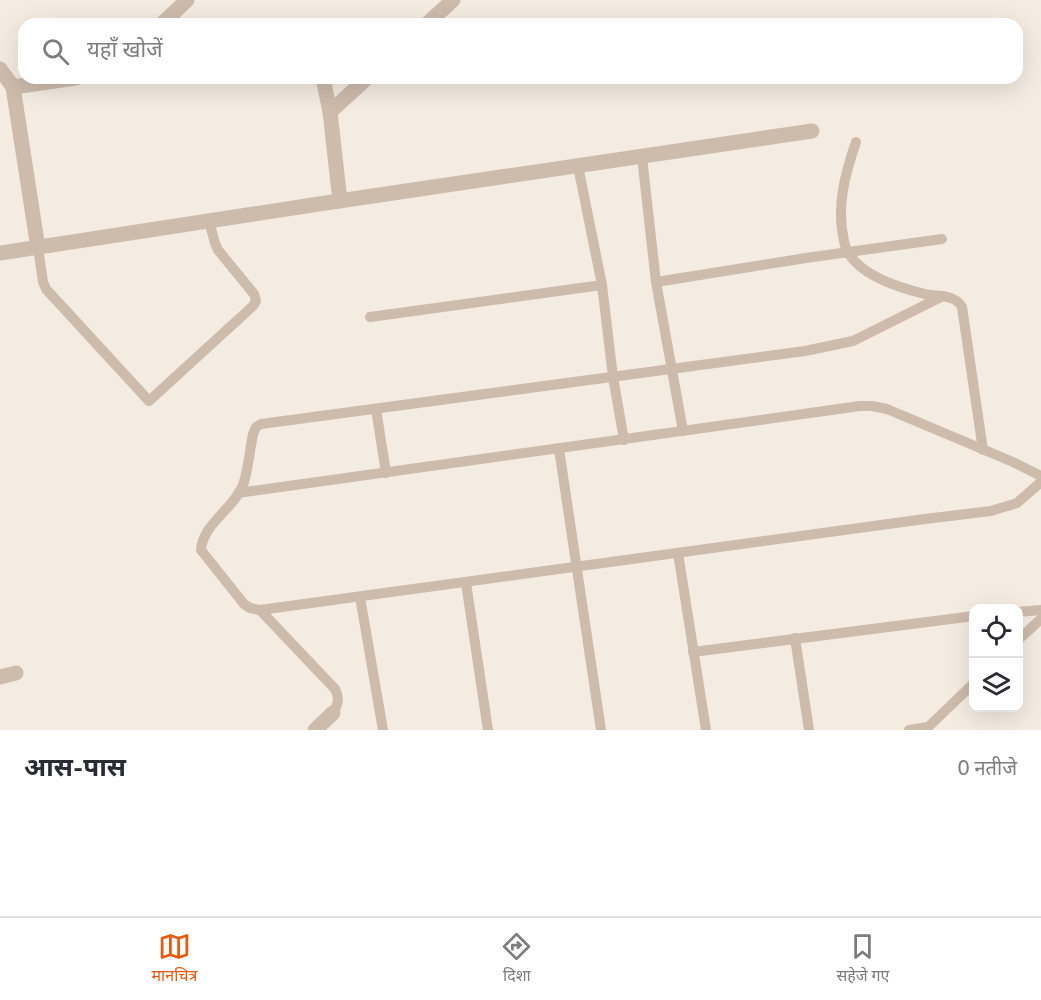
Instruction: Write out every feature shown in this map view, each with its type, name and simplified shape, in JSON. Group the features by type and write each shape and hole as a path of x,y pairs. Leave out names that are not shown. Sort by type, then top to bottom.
{"street":[{"path":"168,18 187,0"},
{"path":"434,18 453,0"},
{"path":"0,69 13,87 38,248"},
{"path":"13,87 34,84"},
{"path":"324,84 330,112 340,201"},
{"path":"330,112 360,84"},
{"path":"0,253 812,131"},
{"path":"0,677 16,673"},
{"path":"315,730 333,713"}],"lane":[{"path":"856,142 846,171 842,196 840,225 847,252 858,265 893,284 959,301 962,307 983,450"},
{"path":"642,157 656,282 683,431"},
{"path":"578,166 602,285 613,377 624,440"},
{"path":"38,248 46,289 149,401 254,306 256,301 254,294 218,250 209,221"},
{"path":"656,282 942,239"},
{"path":"370,317 602,285"},
{"path":"943,296 853,341 805,351 261,424 252,434 243,485 204,535 201,550 244,604 260,610 991,511 1017,503 1041,482"},
{"path":"238,494 860,406 887,409 1041,476"},
{"path":"375,409 386,473"},
{"path":"559,448 601,730"},
{"path":"678,553 706,730"},
{"path":"466,583 488,730"},
{"path":"360,597 382,730"},
{"path":"260,610 335,689 339,702 333,713"},
{"path":"1023,612 1041,610"},
{"path":"693,652 969,617"},
{"path":"1023,635 1041,619"},
{"path":"795,638 809,730"},
{"path":"909,730 927,728 969,688"}]}
